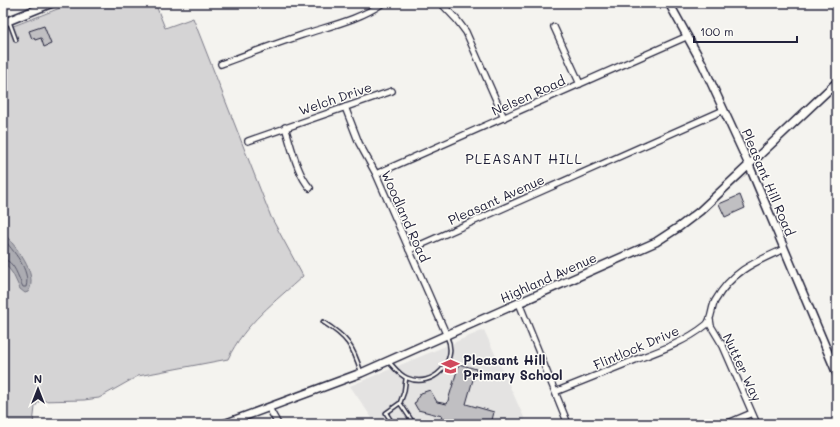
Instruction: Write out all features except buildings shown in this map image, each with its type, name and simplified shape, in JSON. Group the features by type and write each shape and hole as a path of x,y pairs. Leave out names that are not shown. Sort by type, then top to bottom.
{"street":[{"path":"6,21 52,3"},
{"path":"221,64 355,18 367,13 382,3"},
{"path":"441,3 466,32 504,118"},
{"name":"Pleasant Hill Road","path":"669,3 688,36 749,165 784,249 835,362 837,374"},
{"path":"554,27 580,84"},
{"name":"Nelsen Road","path":"376,174 688,36"},
{"name":"Highland Avenue","path":"224,424 361,373 636,252 662,238 679,228 700,211 837,82"},
{"name":"Welch Drive","path":"248,140 392,91"},
{"name":"Woodland Road","path":"345,106 365,155 376,174 447,336"},
{"name":"Pleasant Avenue","path":"409,250 724,110"},
{"name":"Welch Drive","path":"285,127 298,166 310,188"},
{"path":"710,320 715,302 725,286 733,277 747,266 784,249"},
{"path":"519,303 568,424"},
{"name":"Flintlock Drive","path":"555,392 674,344 706,326 710,320"},
{"name":"Nutter Way","path":"710,320 711,326 723,346 757,424"},
{"path":"269,408 278,424"},
{"path":"726,424 752,413"}],"lane":[{"path":"6,21 16,40"},
{"path":"323,322 335,329 350,344 355,353 361,373"},
{"path":"388,361 406,378 424,380 436,376 442,369 450,353 450,344 447,336"},
{"path":"393,424 386,413 400,403 404,392 406,378"},
{"path":"400,403 412,421 412,424"}],"shaded area":[{"path":"73,3 155,3 165,28 193,18 271,217 303,276 261,314 243,335 228,359 138,376 99,398 84,400 39,401 35,407 33,424 3,424 3,30"},
{"name":"Pleasant Hill Primary School","path":"484,330 527,424 376,424 350,386"}],"water":[{"path":"3,232 19,252 28,269 31,277 31,285 28,292 25,293 20,289 13,274 3,261"}],"place":[{"name":"Pleasant Hill Primary School","path":"450,366"}],"district":[{"name":"PLEASANT HILL","path":"524,158"}]}
